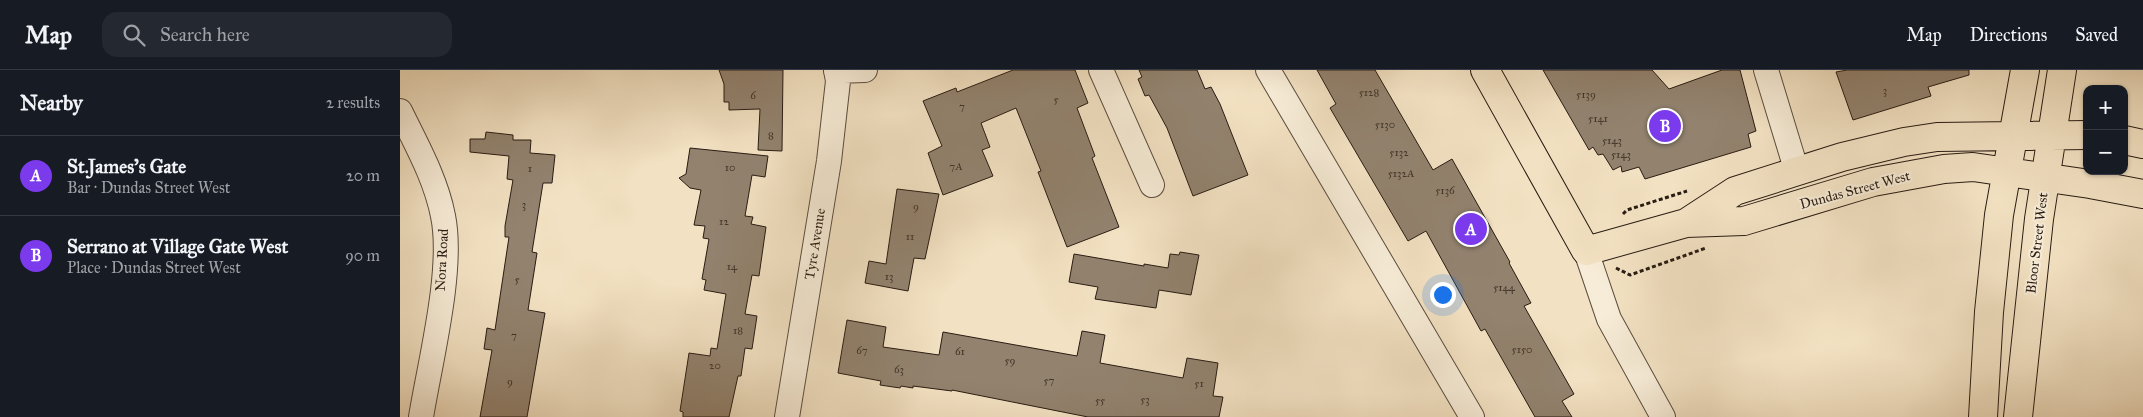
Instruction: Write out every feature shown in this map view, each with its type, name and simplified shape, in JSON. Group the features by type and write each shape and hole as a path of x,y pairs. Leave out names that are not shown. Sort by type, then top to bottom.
{"main road":[{"path":"1485,70 1586,251"},
{"path":"1984,417 1993,272 1999,215 2025,70"},
{"name":"Bloor Street West","path":"2018,417 2039,219 2062,70"},
{"name":"Dundas Street West","path":"1686,223 1735,191 1904,142 1937,137 2083,135"},
{"path":"2128,141 2143,144"},
{"name":"Dundas Street West","path":"1586,251 1686,223 1744,222 1873,182 1911,174 1973,167 2143,194"}],"street":[{"path":"836,71 865,70"},
{"path":"1101,70 1152,185"},
{"path":"1268,70 1472,417"},
{"path":"1766,70 1797,172"},
{"name":"Tyre Avenue","path":"787,417 829,161 838,81 836,71"},
{"name":"Nora Road","path":"400,111 435,190 443,216 446,239 440,306 421,417"},
{"path":"1586,251 1610,319 1663,417"}],"building":[{"path":"719,70 783,70 782,151 758,150 760,109 729,110 729,102 724,102 724,84"},
{"path":"1013,70 1075,70 1088,103 1077,108 1095,156 1092,158 1119,227 1067,247 1038,172 1041,171 1016,108 981,123 990,147 982,150 993,176 943,195 928,153 942,146 923,101 956,88 957,92"},
{"path":"1139,70 1197,70 1205,89 1211,87 1220,104 1248,175 1193,196 1167,128 1149,95 1145,96 1138,79 1142,77"},
{"path":"1317,70 1375,70 1433,170 1452,159 1510,262 1531,303 1524,306 1574,394 1562,401 1572,417 1535,417 1485,329 1481,331 1426,231 1408,241 1330,108 1336,104"},
{"path":"1543,70 1652,70 1669,89 1722,70 1740,70 1756,131 1748,134 1751,147 1645,179 1639,167 1622,172 1621,166 1613,170 1603,154 1598,155 1593,147 1589,150"},
{"path":"1847,70 1969,70 1969,75 1928,87 1931,96 1853,120 1836,72"},
{"path":"486,132 513,135 513,140 531,140 530,153 555,155 552,183 543,183 532,252 537,253 528,310 545,313 527,417 480,417 492,350 484,349 487,328 495,330 509,237 505,237 505,226 513,180 507,179 509,156 470,152 470,139 485,139"},
{"path":"690,148 768,156 765,177 752,175 745,216 753,217 751,224 766,227 759,276 752,275 745,314 757,316 752,349 745,348 741,376 738,376 729,417 683,417 683,412 680,411 689,353 710,356 711,348 717,349 726,294 704,290 706,280 702,279 709,239 703,238 705,226 694,225 701,190 690,188 679,178 686,174"},
{"path":"897,189 939,194 925,259 914,258 908,291 865,283 869,261 886,264"},
{"path":"1180,252 1199,255 1191,295 1159,290 1156,308 1095,299 1098,287 1069,282 1074,254 1144,266 1144,264 1168,268 1170,254 1179,255"},
{"path":"847,320 886,327 883,347 939,355 943,332 1077,356 1082,331 1105,335 1100,363 1183,378 1187,358 1218,363 1213,396 1223,397 1219,417 1088,417 952,390 913,386 913,388 901,386 900,388 880,385 881,381 838,373"}],"place":[{"name":"Serrano at Village Gate West","path":"1665,126"},
{"name":"St.James's Gate","path":"1471,229"}]}
